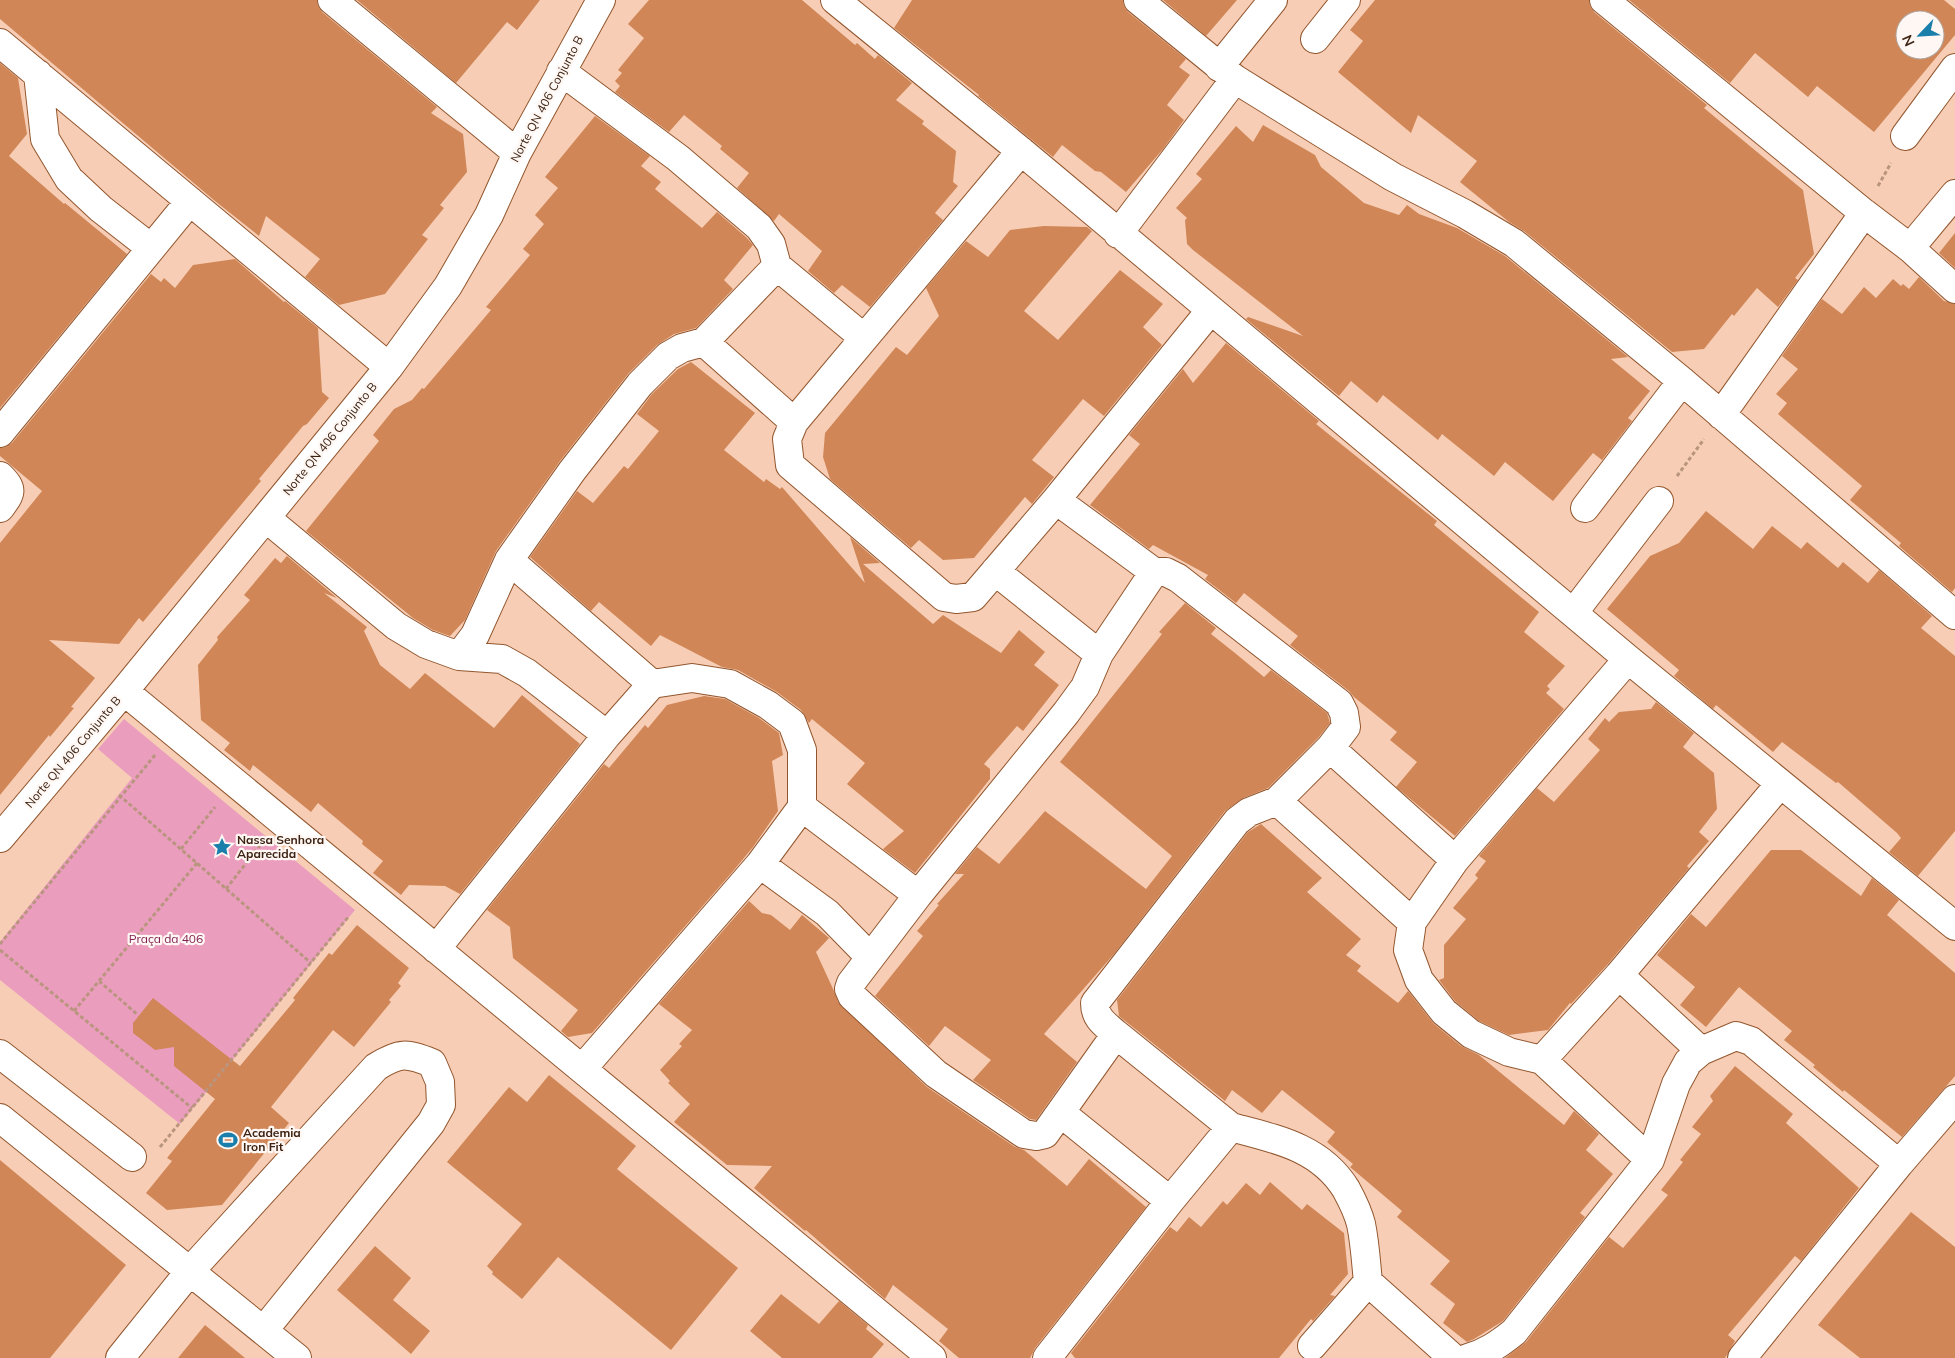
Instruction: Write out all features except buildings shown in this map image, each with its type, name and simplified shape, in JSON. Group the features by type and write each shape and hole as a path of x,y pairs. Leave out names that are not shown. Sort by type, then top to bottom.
{"street":[{"path":"332,0 517,153"},
{"name":"Norte QN 406 Conjunto B","path":"0,838 124,691 389,367 448,286 489,215 517,153 601,0"},
{"path":"835,0 1021,152 1628,659 1780,784 1953,921"},
{"path":"1138,0 1227,73 1393,177 1465,214 1514,243 1682,381 1955,615"},
{"path":"1118,234 1227,73 1273,0"},
{"path":"1315,39 1346,0"},
{"path":"1604,0 1864,213 1910,248 1955,289"},
{"path":"0,43 389,367"},
{"path":"1905,136 1955,68"},
{"path":"561,71 678,158 759,227 771,244 777,266 864,338"},
{"path":"38,74 45,139 69,179 101,209 151,248"},
{"path":"1021,152 794,422 787,439 790,465 944,597 956,599 973,597 1056,500 1210,311"},
{"path":"1910,248 1955,194"},
{"path":"0,433 190,201"},
{"path":"1721,415 1864,213"},
{"path":"459,656 475,635 509,560 572,471 640,384 668,356 682,348 704,342 777,266"},
{"path":"704,342 794,422"},
{"path":"1585,508 1682,381"},
{"path":"0,476 8,484 10,490 9,496 0,508"},
{"path":"1056,500 1154,572 1166,572 1178,578 1339,703 1344,713 1346,727 1330,748 1277,801 1249,812 1237,820 1095,1003 1095,1012 1098,1018 1116,1034 1231,1127 1282,1141 1312,1154 1338,1176 1353,1201 1361,1223 1368,1282 1453,1358"},
{"path":"1574,612 1659,501"},
{"path":"266,518 396,626 426,644 459,656 502,659 527,673 607,736"},
{"path":"509,560 652,684"},
{"path":"995,572 1099,654"},
{"path":"1116,1034 1045,1134 1036,1136 1024,1134 936,1074 852,996 849,988 870,957 918,895 1066,713 1085,687 1099,654 1154,572"},
{"path":"1628,659 1454,860 1412,922 1408,950 1419,980 1444,1012 1471,1034 1509,1052 1542,1060 1650,1160"},
{"path":"436,949 607,736 652,684 692,678 730,684 768,704 792,723 802,750 802,807 760,864 582,1069"},
{"path":"124,691 932,1358"},
{"path":"1330,748 1454,860"},
{"path":"1542,1060 1619,975 1780,784"},
{"path":"1277,801 1412,922"},
{"path":"802,807 918,895"},
{"path":"760,864 828,913 870,957"},
{"path":"1619,975 1700,1051"},
{"path":"1468,1358 1482,1354 1498,1345 1514,1332 1650,1160 1676,1084 1688,1062 1700,1051 1736,1036 1751,1041 1899,1164"},
{"path":"120,1358 190,1271 376,1067 392,1056 412,1055 432,1063 440,1082 441,1105 431,1123 264,1330"},
{"path":"4,1066 143,1155"},
{"path":"1742,1358 1899,1164 1955,1099"},
{"path":"1061,1113 1170,1200"},
{"path":"0,1118 297,1358"},
{"path":"1047,1358 1170,1200 1231,1127"},
{"path":"1314,1354 1368,1282"}],"path":[{"path":"1864,213 1905,136"},
{"path":"1659,501 1721,415"},
{"path":"0,944 160,749"},
{"path":"120,796 311,963"},
{"path":"181,849 215,806"},
{"path":"226,888 267,838"},
{"path":"74,1011 197,863"},
{"path":"143,1155 192,1108 354,910"},
{"path":"0,950 192,1108"},
{"path":"99,981 138,1015"}],"green space":[{"name":"Praça da 406","path":"124,719 355,910 180,1124 0,980 0,942 132,778 98,749"}],"place":[{"name":"Nassa Senhora Aparecida","path":"222,847"},
{"name":"Academia Iron Fit","path":"228,1140"}]}
